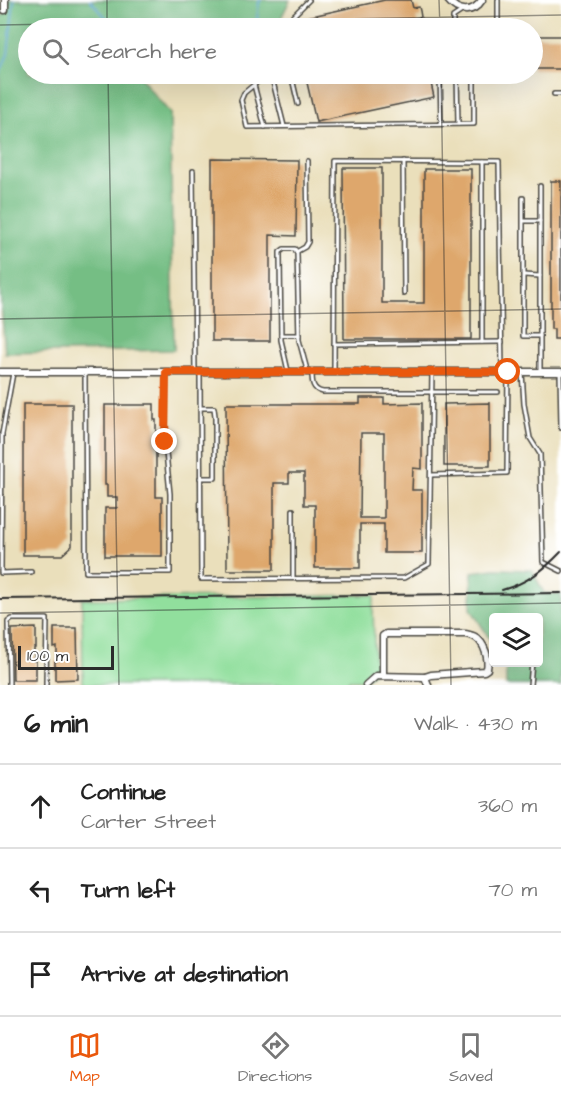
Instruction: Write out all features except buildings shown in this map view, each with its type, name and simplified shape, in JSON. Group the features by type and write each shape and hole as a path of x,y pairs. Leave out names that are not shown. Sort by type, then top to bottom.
{"street":[{"path":"5,0 5,10"},
{"path":"448,0 457,9 464,10 476,7 482,0"},
{"path":"0,372 561,372"},
{"path":"366,685 376,676 425,677 484,671 488,669 487,656 475,636 386,634 383,636 383,676"},
{"path":"425,677 428,685"}],"lane":[{"path":"291,18 309,0"},
{"path":"498,0 498,18"},
{"path":"453,18 464,10"},
{"path":"272,84 284,126"},
{"path":"293,84 298,104"},
{"path":"440,84 441,124"},
{"path":"457,84 458,124"},
{"path":"265,127 254,85 244,93 241,100 247,127 265,127 284,126 474,124 474,84"},
{"path":"554,94 561,94"},
{"path":"296,252 308,242 307,161"},
{"path":"334,372 334,161 499,162 507,473 431,475"},
{"path":"404,161 404,294"},
{"path":"482,162 482,342"},
{"path":"193,171 197,372 200,408 201,579 404,578 429,564 432,372"},
{"path":"540,186 540,372"},
{"path":"523,198 523,336 540,336"},
{"path":"523,221 540,221"},
{"path":"288,372 281,335 279,256 284,249 295,249 298,257 299,340 314,388 317,391 498,392"},
{"path":"523,275 540,276"},
{"path":"281,335 299,335"},
{"path":"334,344 502,342"},
{"path":"13,372 2,434 1,573 31,572"},
{"path":"85,372 86,572 170,572 170,494 165,442 166,372"},
{"path":"522,372 524,404 530,438 540,454 543,562 561,571"},
{"path":"561,372 561,428"},
{"path":"200,408 214,408 215,416 215,478 200,478"},
{"path":"293,510 293,578"},
{"path":"9,685 8,622 12,619 47,619 46,685"},
{"path":"530,685 532,667"}],"green space":[{"path":"5,0 290,0 281,18 18,18 18,84 146,84 170,113 174,350 5,353 0,290 0,15 5,15"},
{"path":"494,569 532,570 544,593 561,594 561,685 506,685 506,667 543,667 543,613 489,613 489,638 471,609 472,572"},
{"path":"375,595 373,607 375,672 365,680 349,680 348,685 83,684 82,599"}],"waterway":[{"path":"0,73 8,54 14,0"},
{"path":"90,0 106,18"},
{"path":"257,18 261,0"}],"railway":[{"path":"502,590 534,575 561,552"},
{"path":"0,599 561,593"}],"route":[{"path":"165,442 166,372 508,372"}]}
